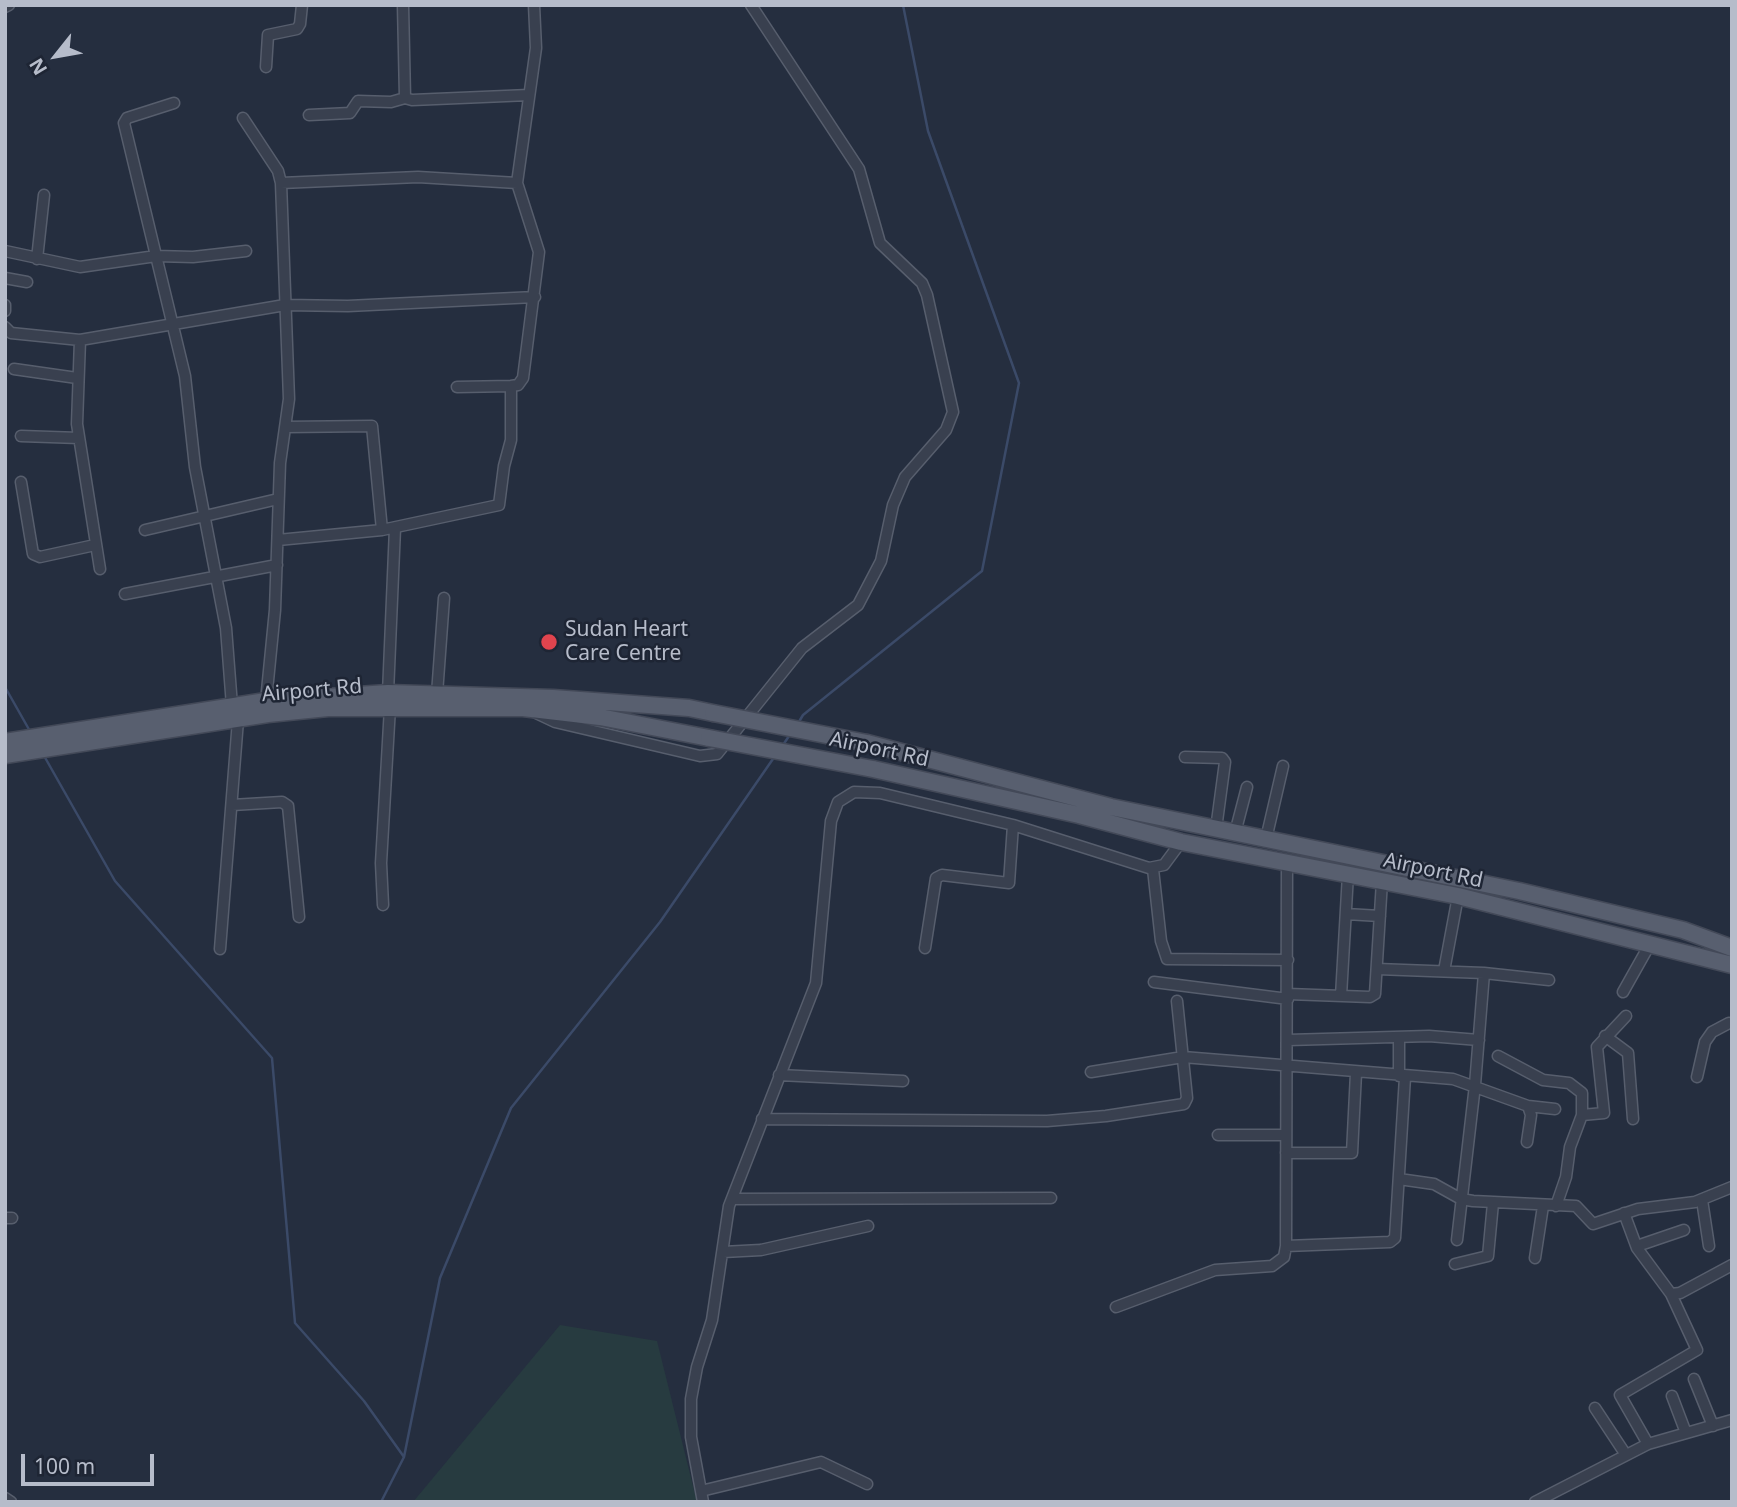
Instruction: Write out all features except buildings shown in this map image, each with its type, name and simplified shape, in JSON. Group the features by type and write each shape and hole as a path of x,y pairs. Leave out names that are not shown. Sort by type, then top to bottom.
{"main road":[{"path":"6,751 235,713 267,701 389,700 437,694 662,706 713,713 867,743 1111,807 1519,891 1683,930 1732,948"},
{"name":"Airport Rd","path":"235,713 328,708 389,700 526,708 600,717 873,769 1079,815 1181,842 1458,896 1732,965"}],"street":[{"path":"266,67 268,35 297,29 302,5"},
{"path":"403,5 405,98"},
{"path":"457,387 511,386 518,385 523,378 539,252 517,184 536,42 534,5"},
{"path":"526,708 555,722 700,756 717,754 802,648 858,604 881,561 893,505 905,477 949,424 953,401 927,295 915,274 880,243 859,169 751,5"},
{"path":"309,115 350,113 358,101 391,102 405,98 412,100 529,95"},
{"path":"174,103 127,118 124,123 185,376 195,467 207,516 228,643 235,713 232,805 220,950"},
{"path":"243,118 278,171 281,183 289,379 278,499 277,565 267,701"},
{"path":"281,183 418,177 517,184"},
{"path":"37,258 44,195"},
{"path":"5,251 88,267 156,256 193,257 246,251"},
{"path":"5,278 27,282"},
{"path":"5,327 11,332 80,341 285,305 348,306 535,297"},
{"path":"5,305 5,311"},
{"path":"80,341 77,378 79,438 100,569"},
{"path":"14,369 77,378"},
{"path":"278,540 383,530 499,505 504,466 511,440 511,386"},
{"path":"286,427 372,426 383,530"},
{"path":"20,436 79,438"},
{"path":"20,482 33,554 40,556 95,545"},
{"path":"145,530 278,499"},
{"path":"383,905 381,863 395,528"},
{"path":"125,594 277,565"},
{"path":"437,694 444,598"},
{"path":"1185,757 1222,758 1225,762 1216,829"},
{"path":"1266,839 1283,766"},
{"path":"1235,833 1247,787"},
{"path":"867,1484 821,1462 702,1496 691,1437 691,1399 697,1367 712,1320 732,1199 816,983 831,821 838,802 854,792 880,793 1013,825 1111,859 1153,869 1167,862 1181,842"},
{"path":"232,805 282,802 288,806 299,917"},
{"path":"925,948 936,878 942,875 1009,883 1013,825"},
{"path":"1116,1307 1215,1270 1277,1264 1282,1260 1286,1246 1287,863"},
{"path":"1153,869 1161,941 1167,959 1288,960"},
{"path":"1341,996 1348,874"},
{"path":"1154,982 1288,996 1374,996 1382,881"},
{"path":"1444,971 1458,896"},
{"path":"1346,914 1380,916"},
{"path":"1623,992 1650,944"},
{"path":"1377,969 1484,973 1549,980"},
{"path":"1457,1240 1475,1085 1484,973"},
{"path":"762,1119 1047,1121 1106,1116 1185,1103 1177,1001"},
{"path":"1582,1115 1604,1113 1596,1050 1605,1036 1626,1016"},
{"path":"1697,1077 1705,1042 1712,1032 1730,1021 1732,1034"},
{"path":"1288,1040 1454,1036 1479,1040"},
{"path":"1605,1036 1612,1045 1628,1054 1633,1119"},
{"path":"1286,1246 1392,1241 1395,1237 1402,1076 1399,1037"},
{"path":"1499,1056 1542,1080 1561,1080 1576,1086 1582,1093 1582,1115 1570,1147 1566,1177 1556,1206"},
{"path":"1091,1072 1183,1058 1453,1079 1528,1106 1555,1110"},
{"path":"1286,1153 1352,1153 1356,1073"},
{"path":"779,1075 903,1081"},
{"path":"1527,1142 1531,1115 1528,1106"},
{"path":"1218,1135 1286,1135"},
{"path":"1399,1179 1434,1184 1461,1199 1578,1207 1592,1224 1624,1213 1702,1199 1732,1187"},
{"path":"732,1199 1051,1198"},
{"path":"1702,1199 1709,1246"},
{"path":"1455,1264 1488,1256 1493,1203"},
{"path":"1535,1258 1543,1206"},
{"path":"1624,1213 1637,1246 1671,1294 1697,1350 1620,1395 1648,1444"},
{"path":"723,1252 761,1250 868,1226"},
{"path":"1637,1246 1684,1230"},
{"path":"1671,1294 1680,1293 1732,1265"},
{"path":"1694,1379 1713,1426"},
{"path":"1672,1396 1686,1433"},
{"path":"1595,1408 1626,1455"},
{"path":"1535,1502 1648,1444 1732,1420"},
{"path":"5,1498 11,1502"}],"green space":[{"path":"560,1325 657,1341 697,1502 413,1502"}],"waterway":[{"path":"797,725 803,715 982,571 1019,383 928,131 903,5"},
{"path":"5,687 31,733"},
{"path":"783,745 791,733"},
{"path":"43,754 115,881 272,1058 295,1323 364,1401 404,1457"},
{"path":"381,1502 404,1457 440,1278 511,1108 660,922 775,756"}],"place":[{"name":"Sudan Heart Care Centre","path":"549,642"}]}
